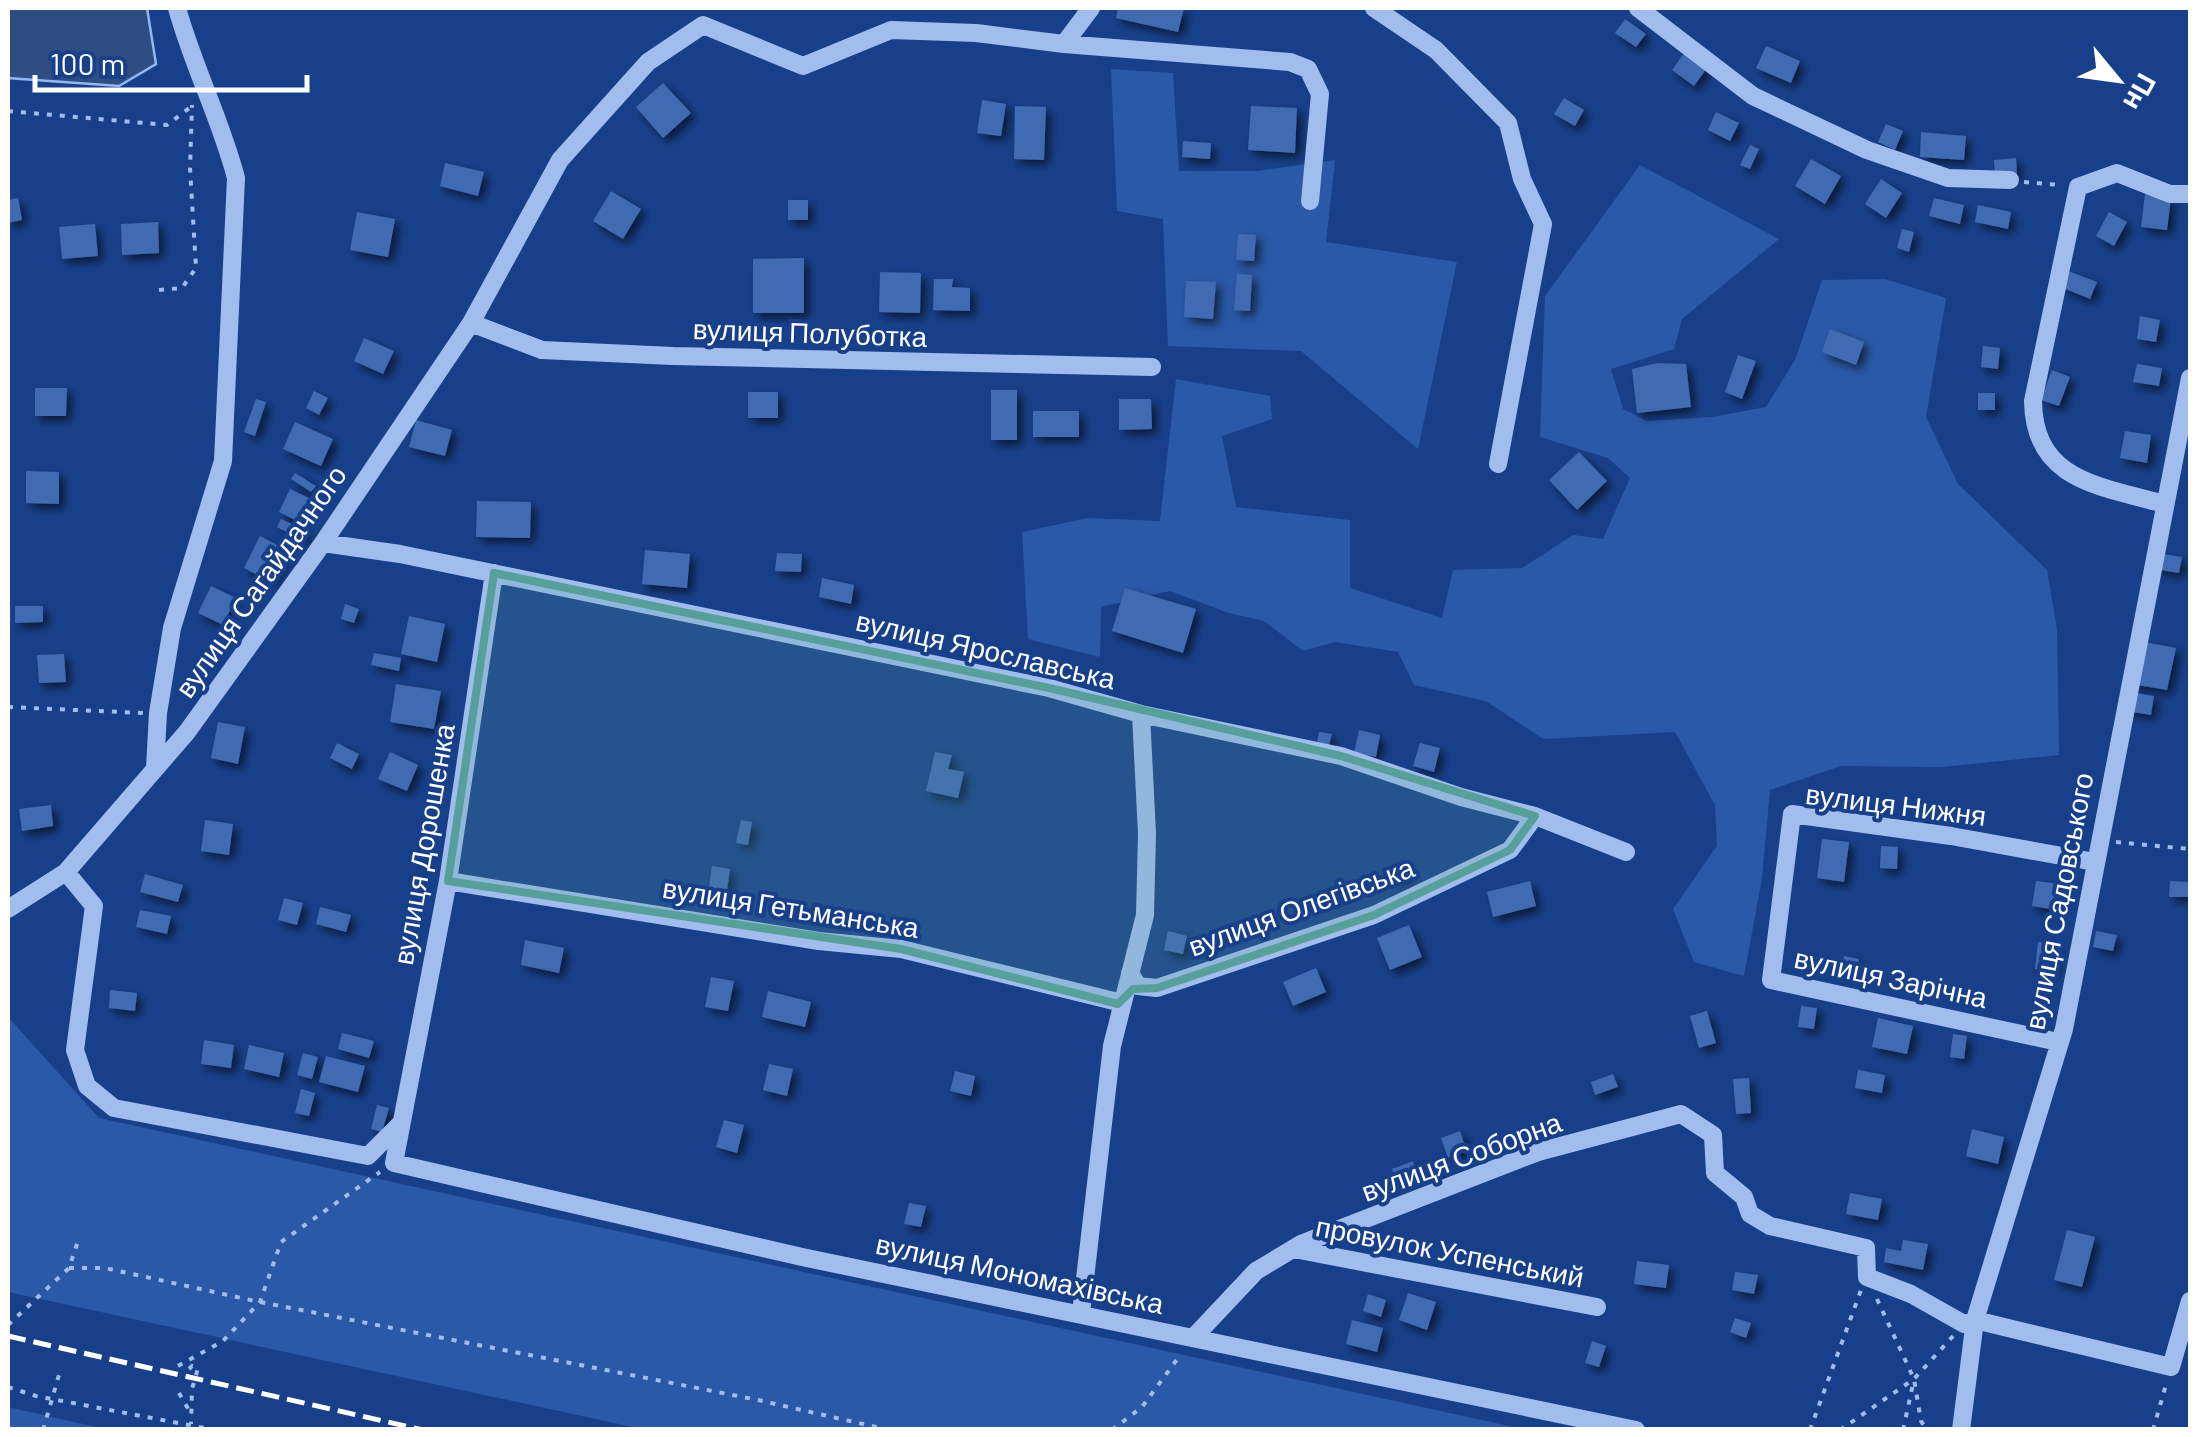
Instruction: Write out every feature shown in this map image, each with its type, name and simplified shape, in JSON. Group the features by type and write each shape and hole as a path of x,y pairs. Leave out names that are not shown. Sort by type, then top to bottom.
{"street":[{"name":"вулиця Сагайдачного","path":"155,768 158,713 172,628 223,461 236,178 226,136 188,46 177,8"},
{"path":"1064,44 1091,8"},
{"path":"1374,8 1436,50 1508,123 1522,179 1543,224 1498,464"},
{"path":"1638,8 1753,96 1867,150 1948,178 2010,180"},
{"name":"вулиця Сагайдачного","path":"8,909 66,872 187,732 323,544 471,323 560,160 648,62 703,25 803,66 891,30 976,33 1064,44"},
{"path":"1064,44 1290,62 1308,69 1320,94 1310,202"},
{"path":"2164,504 2077,478 2050,459 2034,426 2033,400 2078,187 2117,173 2170,194 2190,194"},
{"name":"вулиця Полуботка","path":"471,323 542,350 1152,367"},
{"name":"вулиця Садовського","path":"1961,1430 1969,1322 2070,999 2190,378"},
{"name":"вулиця Ярославська","path":"323,544 494,573 1050,688 1140,714 1341,756 1460,797 1534,816 1626,852"},
{"name":"вулиця Дорошенка","path":"394,1163 448,880 494,573"},
{"path":"1081,1313 1112,1046 1145,916 1148,834 1140,714"},
{"name":"вулиця Нижня","path":"1771,980 1792,814 1951,836 2094,862"},
{"name":"вулиця Олегівська","path":"1130,973 1138,986 1158,988 1374,916 1510,850 1534,816"},
{"path":"66,872 94,906 75,1050 87,1086 114,1108 368,1156 401,1123"},
{"name":"вулиця Гетьманська","path":"448,880 819,941 902,949 1122,1003"},
{"name":"вулиця Зарічна","path":"1771,980 2058,1042"},
{"name":"вулиця Соборна","path":"1193,1338 1256,1271 1293,1249 1538,1152 1681,1114 1713,1135 1715,1173 1744,1198 1750,1214 1770,1226 1866,1248 1866,1276"},
{"name":"вулиця Мономахівська","path":"394,1163 802,1257 1636,1430"},
{"name":"провулок Успенський","path":"1293,1249 1597,1306"},
{"path":"1866,1276 1969,1322 2171,1367 2190,1302"}],"path":[{"path":"159,290 182,288 196,268 190,91"},
{"path":"8,112 167,125 192,106"},
{"path":"2010,180 2078,187"},
{"path":"8,708 158,713"},
{"path":"2099,840 2190,850"},
{"path":"190,1365 223,1341 260,1302 281,1242 394,1163"},
{"path":"8,1326 69,1268 78,1241"},
{"path":"69,1268 105,1268 758,1400 888,1430"},
{"path":"1866,1276 1914,1379 1921,1421 1927,1430"},
{"path":"1810,1430 1866,1276"},
{"path":"1840,1430 1914,1379 1969,1322"},
{"path":"1112,1430 1142,1406 1193,1338"},
{"path":"178,1366 198,1368 190,1424"},
{"path":"2153,1430 2171,1367"},
{"path":"43,1430 60,1368"},
{"path":"1903,1430 1914,1379"},
{"path":"8,1387 52,1400 215,1430"},
{"path":"179,1394 191,1414"}],"highlighted area":[{"path":"494,573 1049,688 1341,756 1535,816 1510,850 1374,915 1157,988 1133,989 1118,1004 901,949 448,881"}],"shaded area":[{"path":"8,8 147,8 156,64 119,86 8,78"},
{"path":"1111,69 1173,73 1179,171 1257,171 1335,160 1326,242 1457,262 1418,449 1301,351 1168,346 1163,219 1117,211"},
{"path":"1640,165 1779,239 1682,319 1674,349 1611,369 1623,409 1647,421 1712,417 1766,407 1795,360 1822,280 1885,279 1946,298 1926,417 1958,484 2047,570 2057,629 2059,755 1942,767 1841,766 1770,790 1762,878 1744,976 1694,962 1673,909 1717,846 1715,805 1675,732 1543,739 1486,701 1414,685 1398,652 1335,642 1303,651 1264,621 1229,613 1170,591 1101,607 1100,657 1028,639 1022,532 1088,518 1160,521 1176,379 1270,396 1272,419 1222,436 1236,507 1350,520 1350,588 1442,618 1453,570 1522,568 1573,535 1603,539 1630,478 1608,458 1540,437 1545,296"},
{"path":"8,1017 99,1118 1523,1429 642,1429 8,1292"},
{"path":"8,1407 105,1429 8,1429"}],"building":[{"path":"1118,8 1184,8 1178,32 1116,18"},
{"path":"1625,19 1646,34 1636,47 1615,33"},
{"path":"1766,46 1800,61 1791,83 1756,68"},
{"path":"1685,52 1707,68 1694,86 1672,70"},
{"path":"663,83 691,113 663,138 636,107"},
{"path":"1564,98 1584,110 1575,126 1554,114"},
{"path":"982,100 1006,104 1001,136 977,133"},
{"path":"1015,106 1046,107 1044,160 1014,159"},
{"path":"1251,106 1297,108 1295,153 1248,150"},
{"path":"1716,112 1739,123 1730,141 1708,130"},
{"path":"1886,124 1903,131 1895,150 1878,142"},
{"path":"1921,132 1966,136 1964,160 1920,157"},
{"path":"1183,141 1211,143 1210,159 1182,157"},
{"path":"1750,145 1759,149 1750,169 1740,165"},
{"path":"2016,158 2017,175 1995,176 1994,160"},
{"path":"1811,159 1841,176 1825,204 1795,186"},
{"path":"445,163 484,172 478,196 440,186"},
{"path":"1881,179 1902,193 1886,218 1865,204"},
{"path":"611,191 641,209 623,239 593,221"},
{"path":"2145,194 2171,198 2167,230 2141,227"},
{"path":"18,198 22,220 8,223 8,200"},
{"path":"1934,198 1964,205 1960,224 1929,216"},
{"path":"788,200 808,200 808,220 788,220"},
{"path":"1978,205 2011,212 2008,229 1975,222"},
{"path":"357,212 395,219 388,257 350,250"},
{"path":"2109,212 2127,222 2114,246 2096,236"},
{"path":"158,222 159,253 122,255 121,224"},
{"path":"95,224 98,256 62,259 59,227"},
{"path":"1902,229 1914,232 1909,252 1897,248"},
{"path":"1238,234 1256,235 1254,261 1236,260"},
{"path":"804,258 804,313 753,313 753,259"},
{"path":"2068,271 2097,282 2090,299 2061,287"},
{"path":"880,272 921,273 920,313 879,312"},
{"path":"1237,274 1252,275 1250,311 1234,310"},
{"path":"934,279 953,279 952,287 970,288 970,311 933,310"},
{"path":"1186,281 1216,282 1213,319 1184,317"},
{"path":"2140,316 2160,320 2156,342 2137,339"},
{"path":"1830,329 1864,342 1856,365 1822,352"},
{"path":"364,338 394,351 383,374 354,361"},
{"path":"1983,346 2000,348 1998,369 1981,367"},
{"path":"1738,355 1756,361 1742,399 1725,392"},
{"path":"1657,363 1686,364 1691,407 1637,413 1632,369"},
{"path":"2137,364 2162,368 2159,386 2133,382"},
{"path":"2052,370 2070,377 2059,406 2041,400"},
{"path":"35,388 67,388 66,416 35,416"},
{"path":"991,390 1017,390 1017,440 991,440"},
{"path":"314,391 328,398 319,415 306,408"},
{"path":"748,392 778,392 778,418 748,418"},
{"path":"1978,393 1995,393 1995,410 1978,410"},
{"path":"256,399 266,402 255,436 244,432"},
{"path":"1119,399 1151,399 1152,429 1119,430"},
{"path":"1033,411 1079,411 1079,437 1033,437"},
{"path":"416,420 452,430 445,456 409,447"},
{"path":"295,422 333,439 321,466 283,449"},
{"path":"2125,431 2151,435 2147,463 2120,458"},
{"path":"1579,452 1607,481 1577,510 1549,480"},
{"path":"26,471 59,472 59,504 26,503"},
{"path":"295,473 316,486 311,492 291,479"},
{"path":"290,489 309,498 297,521 279,512"},
{"path":"477,501 531,502 530,538 476,537"},
{"path":"281,519 306,531 302,540 277,527"},
{"path":"260,536 287,550 271,582 244,568"},
{"path":"645,550 690,554 687,588 642,584"},
{"path":"777,553 802,554 801,572 775,571"},
{"path":"2157,553 2182,557 2179,573 2154,569"},
{"path":"822,578 854,585 851,604 819,597"},
{"path":"211,586 236,598 223,625 198,613"},
{"path":"1125,588 1196,609 1183,653 1112,631"},
{"path":"345,604 359,609 354,623 341,619"},
{"path":"15,606 43,606 43,622 15,623"},
{"path":"409,616 445,624 437,662 401,654"},
{"path":"2139,641 2176,648 2167,690 2131,684"},
{"path":"374,653 401,658 399,671 371,665"},
{"path":"64,654 66,682 39,683 37,655"},
{"path":"396,684 441,691 434,729 390,722"},
{"path":"2130,692 2154,696 2151,715 2126,711"},
{"path":"218,722 245,727 238,764 211,758"},
{"path":"1359,730 1380,735 1376,757 1354,753"},
{"path":"1319,732 1332,734 1329,745 1317,742"},
{"path":"337,743 359,754 352,769 330,758"},
{"path":"1420,743 1440,748 1434,772 1413,766"},
{"path":"390,752 418,765 407,791 378,779"},
{"path":"935,752 952,755 948,769 964,772 958,798 926,791"},
{"path":"1917,802 1927,804 1923,823 1913,821"},
{"path":"51,805 53,826 22,831 19,809"},
{"path":"205,820 233,824 229,855 201,851"},
{"path":"741,820 752,822 748,845 736,843"},
{"path":"1822,839 1849,842 1844,882 1817,878"},
{"path":"1881,846 1898,847 1897,869 1880,868"},
{"path":"712,866 730,869 727,890 709,887"},
{"path":"1393,866 1408,868 1406,880 1392,878"},
{"path":"145,874 183,885 178,902 140,892"},
{"path":"1530,881 1536,906 1493,917 1487,892"},
{"path":"2036,881 2060,884 2056,910 2032,906"},
{"path":"2170,881 2189,882 2189,897 2169,897"},
{"path":"284,898 303,903 297,925 278,920"},
{"path":"320,907 351,915 346,932 316,924"},
{"path":"140,910 171,916 167,934 136,927"},
{"path":"1409,925 1422,957 1390,970 1377,938"},
{"path":"1168,931 1187,936 1183,954 1164,950"},
{"path":"2096,931 2117,935 2113,951 2093,947"},
{"path":"525,940 564,948 559,973 521,965"},
{"path":"2038,942 2056,944 2053,971 2035,969"},
{"path":"1844,956 1859,959 1856,974 1841,972"},
{"path":"1316,968 1326,992 1293,1006 1283,982"},
{"path":"711,977 734,981 728,1011 705,1007"},
{"path":"110,990 137,993 135,1011 109,1008"},
{"path":"768,991 811,1002 805,1027 762,1017"},
{"path":"1801,1006 1817,1008 1814,1029 1798,1027"},
{"path":"1707,1011 1716,1043 1699,1048 1690,1016"},
{"path":"1878,1018 1913,1026 1907,1054 1872,1047"},
{"path":"342,1033 374,1041 369,1058 338,1049"},
{"path":"1953,1034 1967,1036 1964,1059 1950,1057"},
{"path":"204,1040 234,1045 231,1068 201,1064"},
{"path":"249,1045 284,1053 279,1077 244,1069"},
{"path":"303,1053 318,1057 312,1079 297,1075"},
{"path":"326,1056 365,1066 358,1092 319,1082"},
{"path":"769,1064 793,1069 787,1096 763,1090"},
{"path":"1858,1070 1885,1075 1882,1093 1855,1088"},
{"path":"955,1071 975,1076 971,1096 950,1091"},
{"path":"1613,1074 1618,1087 1595,1095 1591,1082"},
{"path":"1749,1078 1751,1113 1736,1114 1733,1079"},
{"path":"301,1089 315,1093 309,1116 295,1113"},
{"path":"377,1105 389,1108 382,1132 371,1129"},
{"path":"724,1120 744,1125 737,1153 716,1147"},
{"path":"1972,1129 2004,1137 1998,1164 1966,1156"},
{"path":"1460,1131 1467,1151 1448,1158 1441,1138"},
{"path":"1438,1158 1443,1172 1428,1177 1424,1163"},
{"path":"1413,1161 1418,1176 1397,1183 1392,1169"},
{"path":"1378,1178 1383,1193 1373,1197 1368,1182"},
{"path":"1850,1193 1882,1199 1878,1220 1846,1214"},
{"path":"909,1203 926,1206 921,1227 904,1224"},
{"path":"2067,1230 2095,1237 2082,1287 2054,1280"},
{"path":"1903,1240 1928,1244 1923,1270 1884,1262 1886,1248 1901,1251"},
{"path":"1637,1261 1669,1265 1666,1288 1634,1284"},
{"path":"1735,1272 1758,1275 1754,1294 1732,1290"},
{"path":"1408,1293 1436,1302 1427,1330 1399,1320"},
{"path":"1368,1294 1386,1300 1381,1317 1363,1311"},
{"path":"1735,1318 1751,1323 1746,1338 1730,1332"},
{"path":"1352,1320 1383,1328 1377,1352 1346,1344"},
{"path":"1592,1341 1606,1346 1599,1367 1585,1363"}],"railway":[{"path":"8,1336 423,1430"}]}
